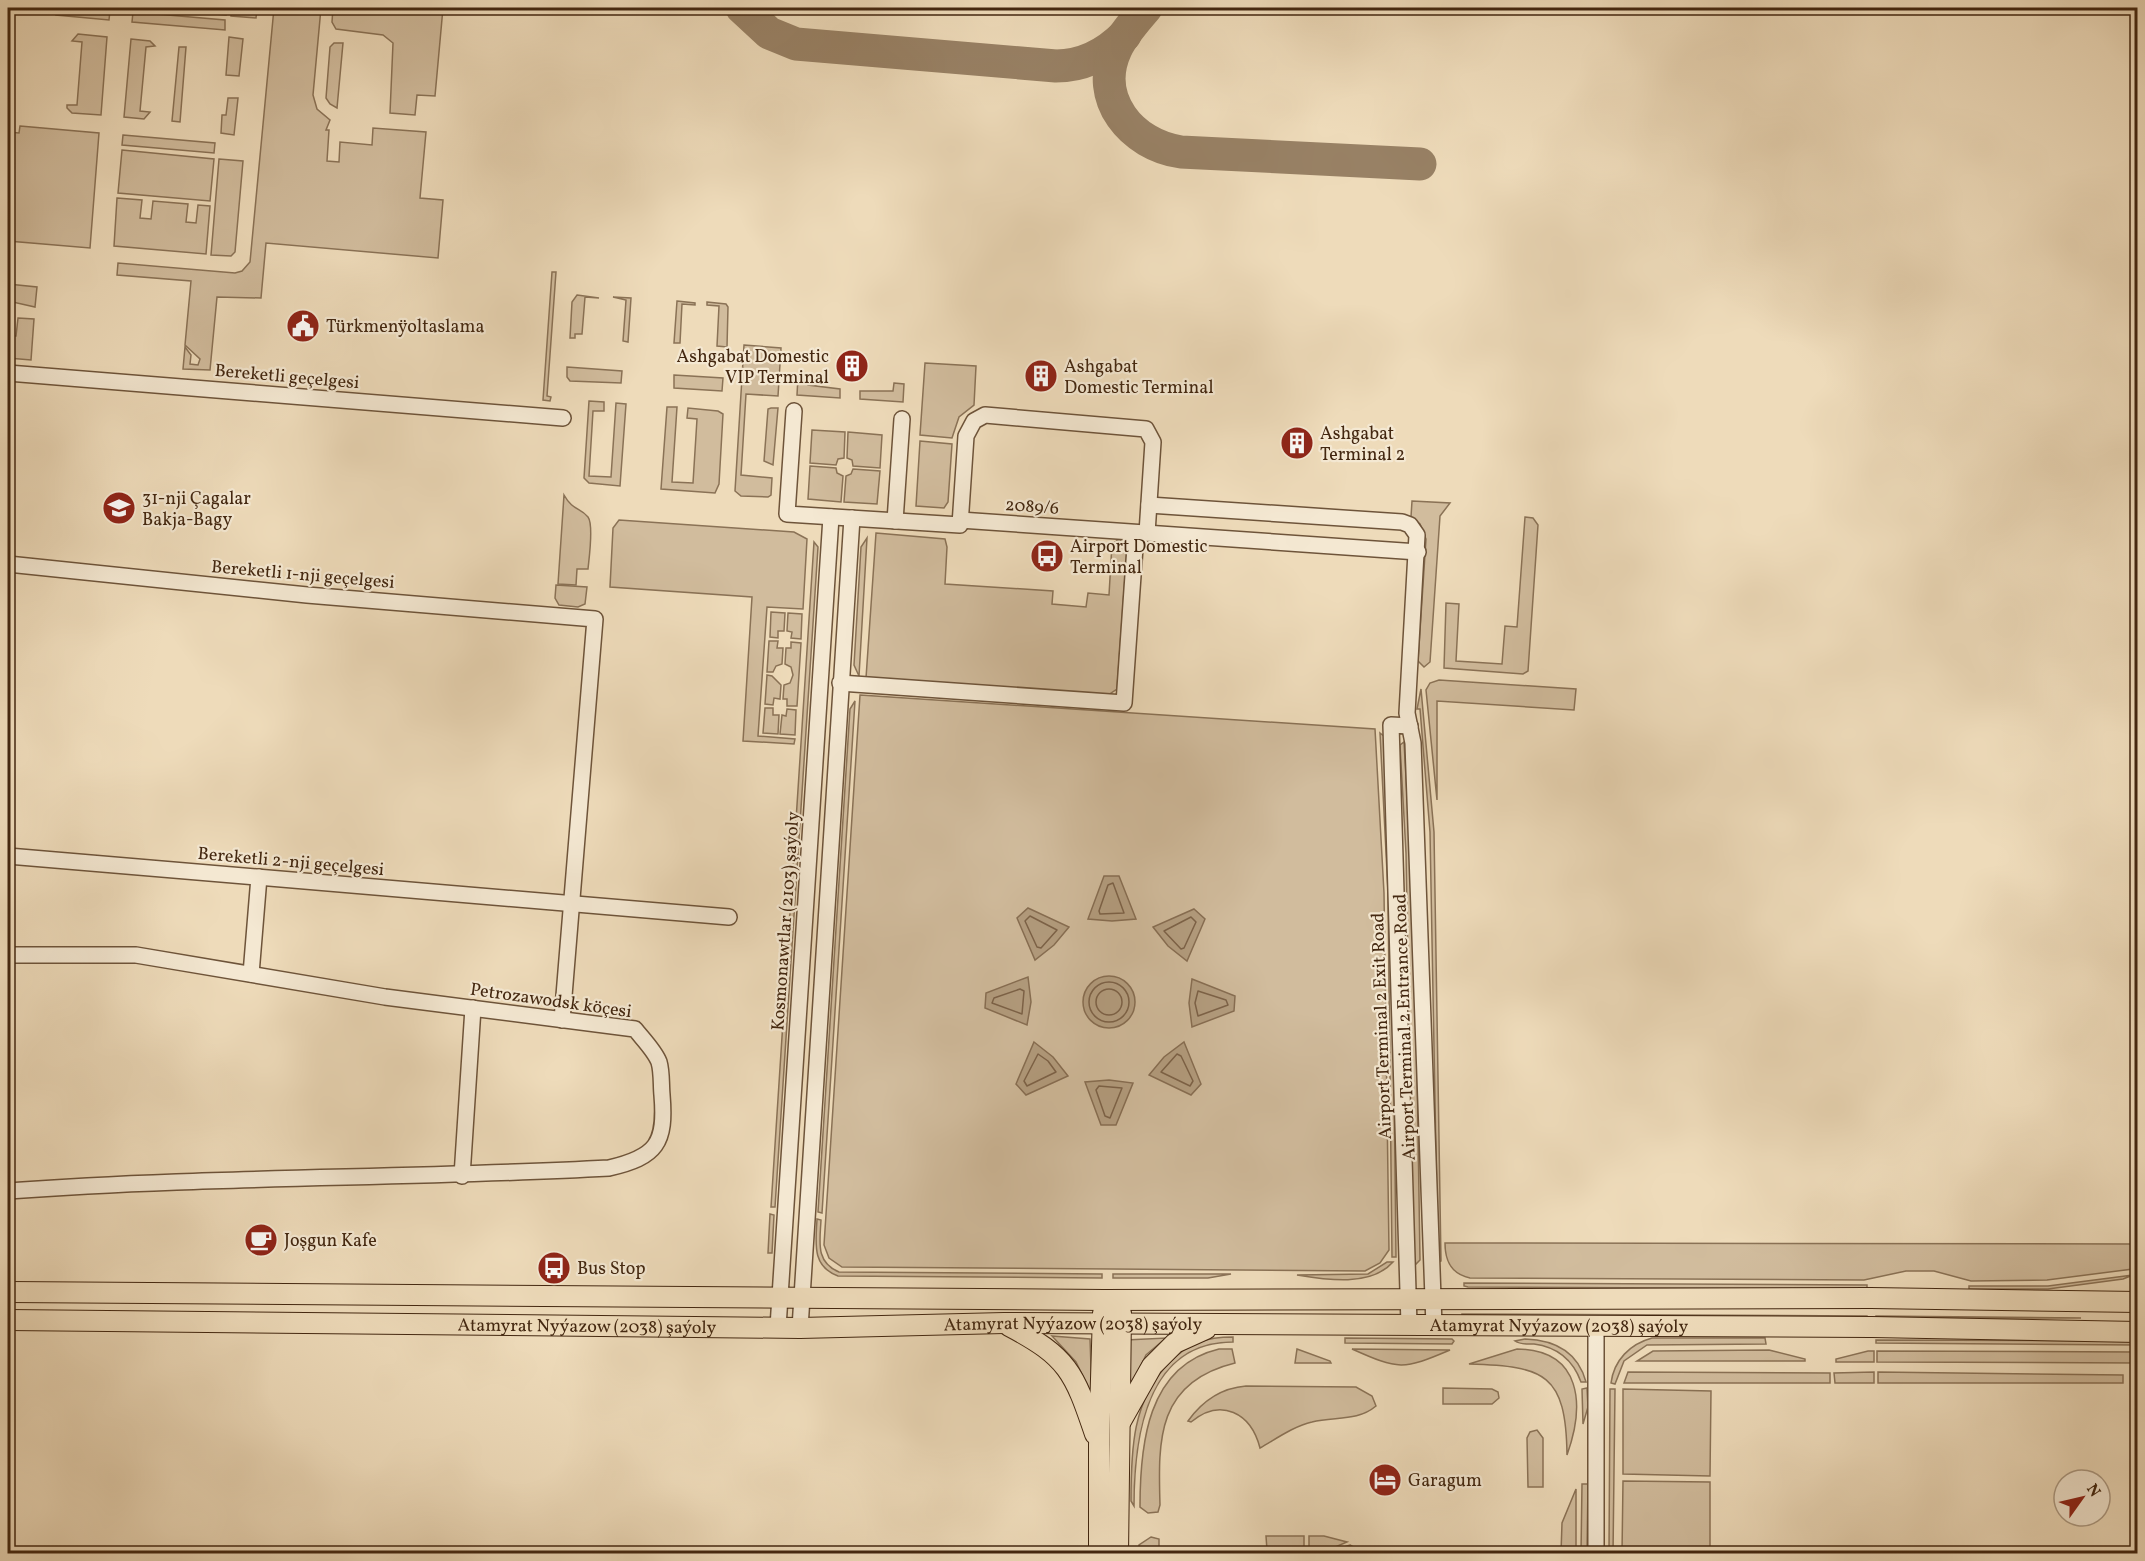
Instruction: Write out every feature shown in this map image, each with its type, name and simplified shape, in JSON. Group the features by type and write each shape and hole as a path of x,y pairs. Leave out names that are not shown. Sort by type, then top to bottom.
{"main road":[{"path":"2079,1301 2138,1291"},
{"name":"Atamyrat Nyýazow (2038) şaýoly","path":"8,1292 780,1298 2138,1302"},
{"path":"1099,1554 1099,1445 1113,1299"},
{"name":"Atamyrat Nyýazow (2038) şaýoly","path":"8,1320 778,1328 1004,1323 2138,1332"},
{"path":"1004,1323 1036,1340 1059,1356 1080,1389 1099,1445"},
{"path":"1112,1324 1119,1426 1118,1554"},
{"path":"1119,1426 1152,1366 1174,1343 1213,1326"}],"street":[{"name":"Bereketli geçelgesi","path":"8,372 563,418"},
{"path":"794,411 787,514 895,521 902,419"},
{"path":"840,683 1124,703 1142,533 1149,505 1153,438 1146,429 985,415 974,421 967,431 960,520"},
{"path":"1149,505 1402,522 1415,531 1418,552"},
{"name":"Kosmonawtlar (2103) şaýoly","path":"778,1328 831,517"},
{"path":"800,1328 852,518"},
{"name":"2089/6","path":"895,521 960,525 960,520 1418,552"},
{"name":"Airport Terminal 2 Entrance Road","path":"1418,552 1407,713 1413,743 1434,1326"},
{"name":"Bereketli 1-nji geçelgesi","path":"8,564 307,595 595,619 572,903"},
{"name":"Airport Terminal 2 Exit Road","path":"1409,1325 1391,725 1410,726"},
{"name":"Bereketli 2-nji geçelgesi","path":"8,856 729,917"},
{"path":"251,974 259,878"},
{"path":"562,1020 572,903"},
{"name":"Petrozawodsk köçesi","path":"8,955 136,956 473,1008 635,1029 659,1062 664,1121 662,1138 651,1153 631,1163 609,1168 462,1176 90,1185 8,1191"},
{"path":"462,1176 473,1008"},
{"path":"1596,1326 1596,1554"}],"shaded area":[{"path":"15,8 52,8 51,14 15,11"},
{"path":"57,8 110,10 109,20 56,15"},
{"path":"136,8 226,8 226,15"},
{"path":"231,8 257,8 256,18 231,16"},
{"path":"274,8 321,8 313,95 317,109 330,120 326,130 329,130 327,161 339,162 340,142 372,145 373,128 426,132 420,198 443,200 438,258 266,243 261,298 217,297 210,370 183,369 185,347 191,355 190,364 198,365 200,359 185,345 191,281 117,275 118,263 235,273 242,271 250,262"},
{"path":"333,8 443,8 435,96 417,95 415,115 390,113 393,43 383,35 336,29 332,22"},
{"path":"133,12 225,20 225,30 132,22"},
{"path":"78,34 107,37 101,115 72,113 67,108 67,105 77,105 82,42 72,41"},
{"path":"229,37 243,39 239,76 226,75"},
{"path":"131,39 150,41 155,46 146,47 140,111 150,112 144,119 124,117"},
{"path":"334,43 343,43 337,108 326,98 330,47"},
{"path":"179,47 186,47 180,122 172,121"},
{"path":"228,98 238,98 234,135 221,133 222,115 226,115"},
{"path":"20,126 99,133 90,248 8,241 8,132 19,133"},
{"path":"123,135 215,143 214,153 122,145"},
{"path":"122,150 214,159 210,201 118,193"},
{"path":"219,159 243,161 235,252 231,256 211,255"},
{"path":"117,198 142,200 140,218 151,219 153,201 188,204 186,222 196,223 198,205 210,206 206,254 114,246"},
{"path":"552,272 556,272 547,396 551,397 550,401 543,400"},
{"path":"8,284 37,287 35,307 8,301"},
{"path":"577,295 599,298 585,297 582,334 575,334 575,338 570,338 572,302"},
{"path":"613,297 631,298 628,342 623,341 626,300"},
{"path":"677,301 695,303 695,305 682,304 680,343 674,343"},
{"path":"707,302 726,304 728,307 727,347 717,346 719,306 707,305"},
{"path":"18,318 34,319 31,360 8,358 8,336 16,336"},
{"path":"744,345 781,348 778,396 746,394 741,475 772,478 771,495 768,497 741,496 735,491"},
{"path":"925,363 976,366 974,405 959,417 952,438 920,435"},
{"path":"567,367 622,371 621,383 570,381 567,377"},
{"path":"674,375 723,378 722,391 674,388"},
{"path":"798,377 808,377 808,385 840,389 840,398 797,395"},
{"path":"894,383 904,384 903,402 860,399 860,391 893,391"},
{"path":"589,401 604,402 604,411 593,411 589,476 611,477 616,403 626,404 620,486 589,483 584,478"},
{"path":"667,407 677,407 672,482 693,483 697,419 687,418 688,408 718,411 723,414 719,484 715,493 661,489"},
{"path":"778,408 773,465 764,461 768,409"},
{"path":"812,430 845,432 844,458 838,459 836,465 810,463"},
{"path":"848,432 882,435 880,468 853,466 852,460 847,458"},
{"path":"920,441 952,444 948,502 944,508 916,506"},
{"path":"810,466 836,468 837,473 843,476 841,502 808,499"},
{"path":"853,469 880,471 877,504 844,502 846,476 851,474"},
{"path":"564,495 570,504 588,517 591,527 588,569 577,569 576,585 558,584"},
{"path":"1412,501 1450,503 1440,516 1430,662 1424,667 1418,661 1426,539 1420,524 1411,517"},
{"path":"1525,517 1533,518 1538,525 1528,671 1523,674 1444,668 1446,603 1459,604 1456,661 1502,664 1505,626 1517,627"},
{"path":"619,520 794,532 807,539 803,609 767,607 758,736 795,739 794,744 743,741 752,597 610,587 613,528"},
{"path":"876,533 945,539 947,547 945,584 1053,591 1052,604 1086,607 1088,593 1109,595 1112,544 1118,540 1124,542 1127,549 1117,689 1108,695 866,678"},
{"path":"867,538 859,676 854,665 861,547"},
{"path":"814,542 818,547 775,1207 771,1207"},
{"path":"556,585 587,587 585,604 578,607 559,605 555,598"},
{"path":"771,612 785,613 784,631 778,631 778,638 770,637"},
{"path":"788,613 802,614 801,639 791,638 792,632 787,631"},
{"path":"769,641 778,641 777,648 783,648 782,664 776,666 773,672 767,672"},
{"path":"791,642 801,643 797,706 787,706 787,699 783,699 784,685 790,683 793,675 791,667 785,664 786,648 791,648"},
{"path":"767,675 772,676 781,685 780,699 774,698 773,705 765,704"},
{"path":"1439,680 1576,689 1574,710 1437,701 1437,800 1426,690 1430,683"},
{"path":"1421,689 1434,832 1441,1261 1438,1262 1430,832 1420,709 1417,709"},
{"path":"860,695 1375,729 1384,893 1389,1250 1380,1263 1365,1271 842,1267 829,1258 824,1245"},
{"path":"855,701 822,1213 818,1212 850,709"},
{"path":"765,708 773,708 773,715 779,715 778,734 763,733"},
{"path":"787,709 796,710 795,735 780,734 782,715 786,716"},
{"path":"1380,733 1385,737 1392,892 1396,1257 1392,1257 1388,892"},
{"path":"1404,742 1415,940 1420,1260 1416,1264 1413,1260 1406,853 1400,745"},
{"path":"770,1214 774,1215 772,1253 768,1253"},
{"path":"817,1219 821,1220 822,1257 831,1268 839,1272 1102,1274 1102,1278 838,1276 829,1272 819,1260 816,1245"},
{"path":"1445,1243 2133,1244 2133,1269 2047,1280 1971,1281 1934,1271 1906,1271 1864,1280 1470,1278 1458,1273 1450,1266"},
{"path":"1387,1262 1393,1262 1384,1270 1373,1275 1348,1280 1297,1275 1368,1274"},
{"path":"1113,1274 1231,1274 1208,1278 1113,1278"},
{"path":"2133,1275 2123,1279 2048,1289 1969,1289 1969,1286 2048,1286"},
{"path":"1464,1283 1867,1285 1867,1289 1468,1287 1464,1286"},
{"path":"1462,1314 1867,1316 1867,1318 1462,1316"},
{"path":"1876,1316 2081,1318 1876,1318"},
{"path":"1052,1336 1090,1339 1092,1395 1076,1362"},
{"path":"1233,1337 1233,1342 1203,1346 1180,1358 1163,1376 1150,1399 1142,1425 1137,1452 1134,1506 1131,1501 1136,1427 1141,1409 1157,1377 1184,1350 1198,1342"},
{"path":"1166,1338 1146,1355 1130,1388 1126,1340"},
{"path":"1345,1338 1452,1339 1454,1341 1452,1344 1345,1343"},
{"path":"1652,1338 1765,1338 1766,1344 1647,1345 1624,1361 1615,1384 1611,1383 1619,1360 1624,1354 1637,1344"},
{"path":"1525,1339 1546,1342 1564,1350 1577,1363 1586,1382 1581,1382 1574,1367 1557,1352 1550,1348 1515,1341"},
{"path":"1876,1340 2138,1341 2137,1345 1876,1343"},
{"path":"1219,1349 1232,1349 1235,1363 1209,1372 1190,1384 1176,1399 1162,1436 1160,1505 1158,1512 1148,1513 1140,1507 1140,1483 1146,1434 1152,1411 1162,1390 1176,1372 1195,1358"},
{"path":"1297,1349 1330,1361 1331,1363 1295,1363"},
{"path":"1352,1349 1450,1350 1421,1361 1401,1365 1381,1361"},
{"path":"1517,1349 1539,1352 1555,1359 1566,1370 1573,1384 1576,1417 1567,1455 1566,1428 1562,1407 1556,1391 1546,1380 1533,1372 1516,1368 1469,1364"},
{"path":"1769,1350 1805,1359 1805,1361 1637,1361 1653,1351"},
{"path":"1874,1351 1874,1362 1836,1362 1836,1359"},
{"path":"1877,1351 2137,1352 2138,1363 1877,1362"},
{"path":"1628,1372 1830,1373 1830,1383 1624,1383"},
{"path":"1874,1372 1874,1383 1835,1383 1834,1373"},
{"path":"1878,1372 2123,1375 2123,1383 1878,1383"},
{"path":"2138,1374 2137,1453 2131,1448 2131,1379"},
{"path":"1246,1386 1356,1387 1372,1396 1376,1406 1353,1417 1320,1420 1299,1426 1260,1448 1250,1426 1233,1412 1213,1411 1191,1422 1188,1421 1213,1396 1228,1389"},
{"path":"1443,1388 1492,1389 1498,1392 1499,1398 1492,1404 1443,1404"},
{"path":"1587,1388 1588,1407 1583,1424 1582,1389"},
{"path":"1610,1389 1615,1389 1613,1554 1609,1553"},
{"path":"1623,1389 1711,1391 1710,1476 1623,1474"},
{"path":"1537,1430 1543,1438 1543,1487 1528,1487 1527,1438 1530,1432"},
{"path":"2137,1465 2138,1553 2133,1554 2132,1469"},
{"path":"1623,1481 1710,1482 1710,1553 1622,1553"},
{"path":"1582,1484 1588,1484 1587,1553 1581,1553"},
{"path":"1576,1489 1576,1553 1561,1553 1562,1523"},
{"path":"1266,1536 1304,1536 1304,1550 1267,1550"},
{"path":"1309,1536 1324,1536 1347,1542 1333,1548 1309,1550"},
{"path":"1151,1537 1159,1539 1159,1552 1139,1552 1139,1545"},
{"path":"1350,1545 1364,1553 1326,1553"}],"water":[{"path":"1104,876 1119,876 1136,919 1112,921 1088,919"},
{"path":"1028,908 1069,927 1054,945 1035,960 1017,918"},
{"path":"1194,909 1205,919 1187,961 1168,946 1153,927"},
{"path":"1104,976 1114,976 1124,980 1131,987 1135,1002 1131,1017 1124,1024 1114,1028 1104,1028 1094,1024 1087,1017 1083,1007 1083,997 1087,987 1094,980"},
{"path":"1028,977 1031,1002 1027,1025 985,1008 986,993"},
{"path":"1192,979 1235,996 1234,1011 1192,1027 1189,1003"},
{"path":"1034,1042 1053,1057 1068,1076 1026,1095 1016,1084"},
{"path":"1184,1042 1201,1084 1191,1095 1149,1075 1164,1057"},
{"path":"1109,1080 1133,1083 1116,1125 1101,1125 1085,1082"}],"taxiway":[{"path":"742,8 769,33 796,44 1056,66 1076,64 1094,58 1125,35"},
{"path":"1146,8 1116,49 1110,67 1110,85 1114,102 1122,117 1133,130 1147,140 1163,148 1181,152 1420,164"}],"place":[{"name":"Türkmenÿoltaslama","path":"303,326"},
{"name":"Ashgabat Domestic VIP Terminal","path":"852,366"},
{"name":"Ashgabat Domestic Terminal","path":"1041,376"},
{"name":"Ashgabat Terminal 2","path":"1297,443"},
{"name":"31-nji Çagalar Bakja-Bagy","path":"119,508"},
{"name":"Airport Domestic Terminal","path":"1047,556"},
{"name":"Joşgun Kafe","path":"261,1240"},
{"name":"Bus Stop","path":"554,1268"},
{"name":"Garagum","path":"1385,1480"}]}
